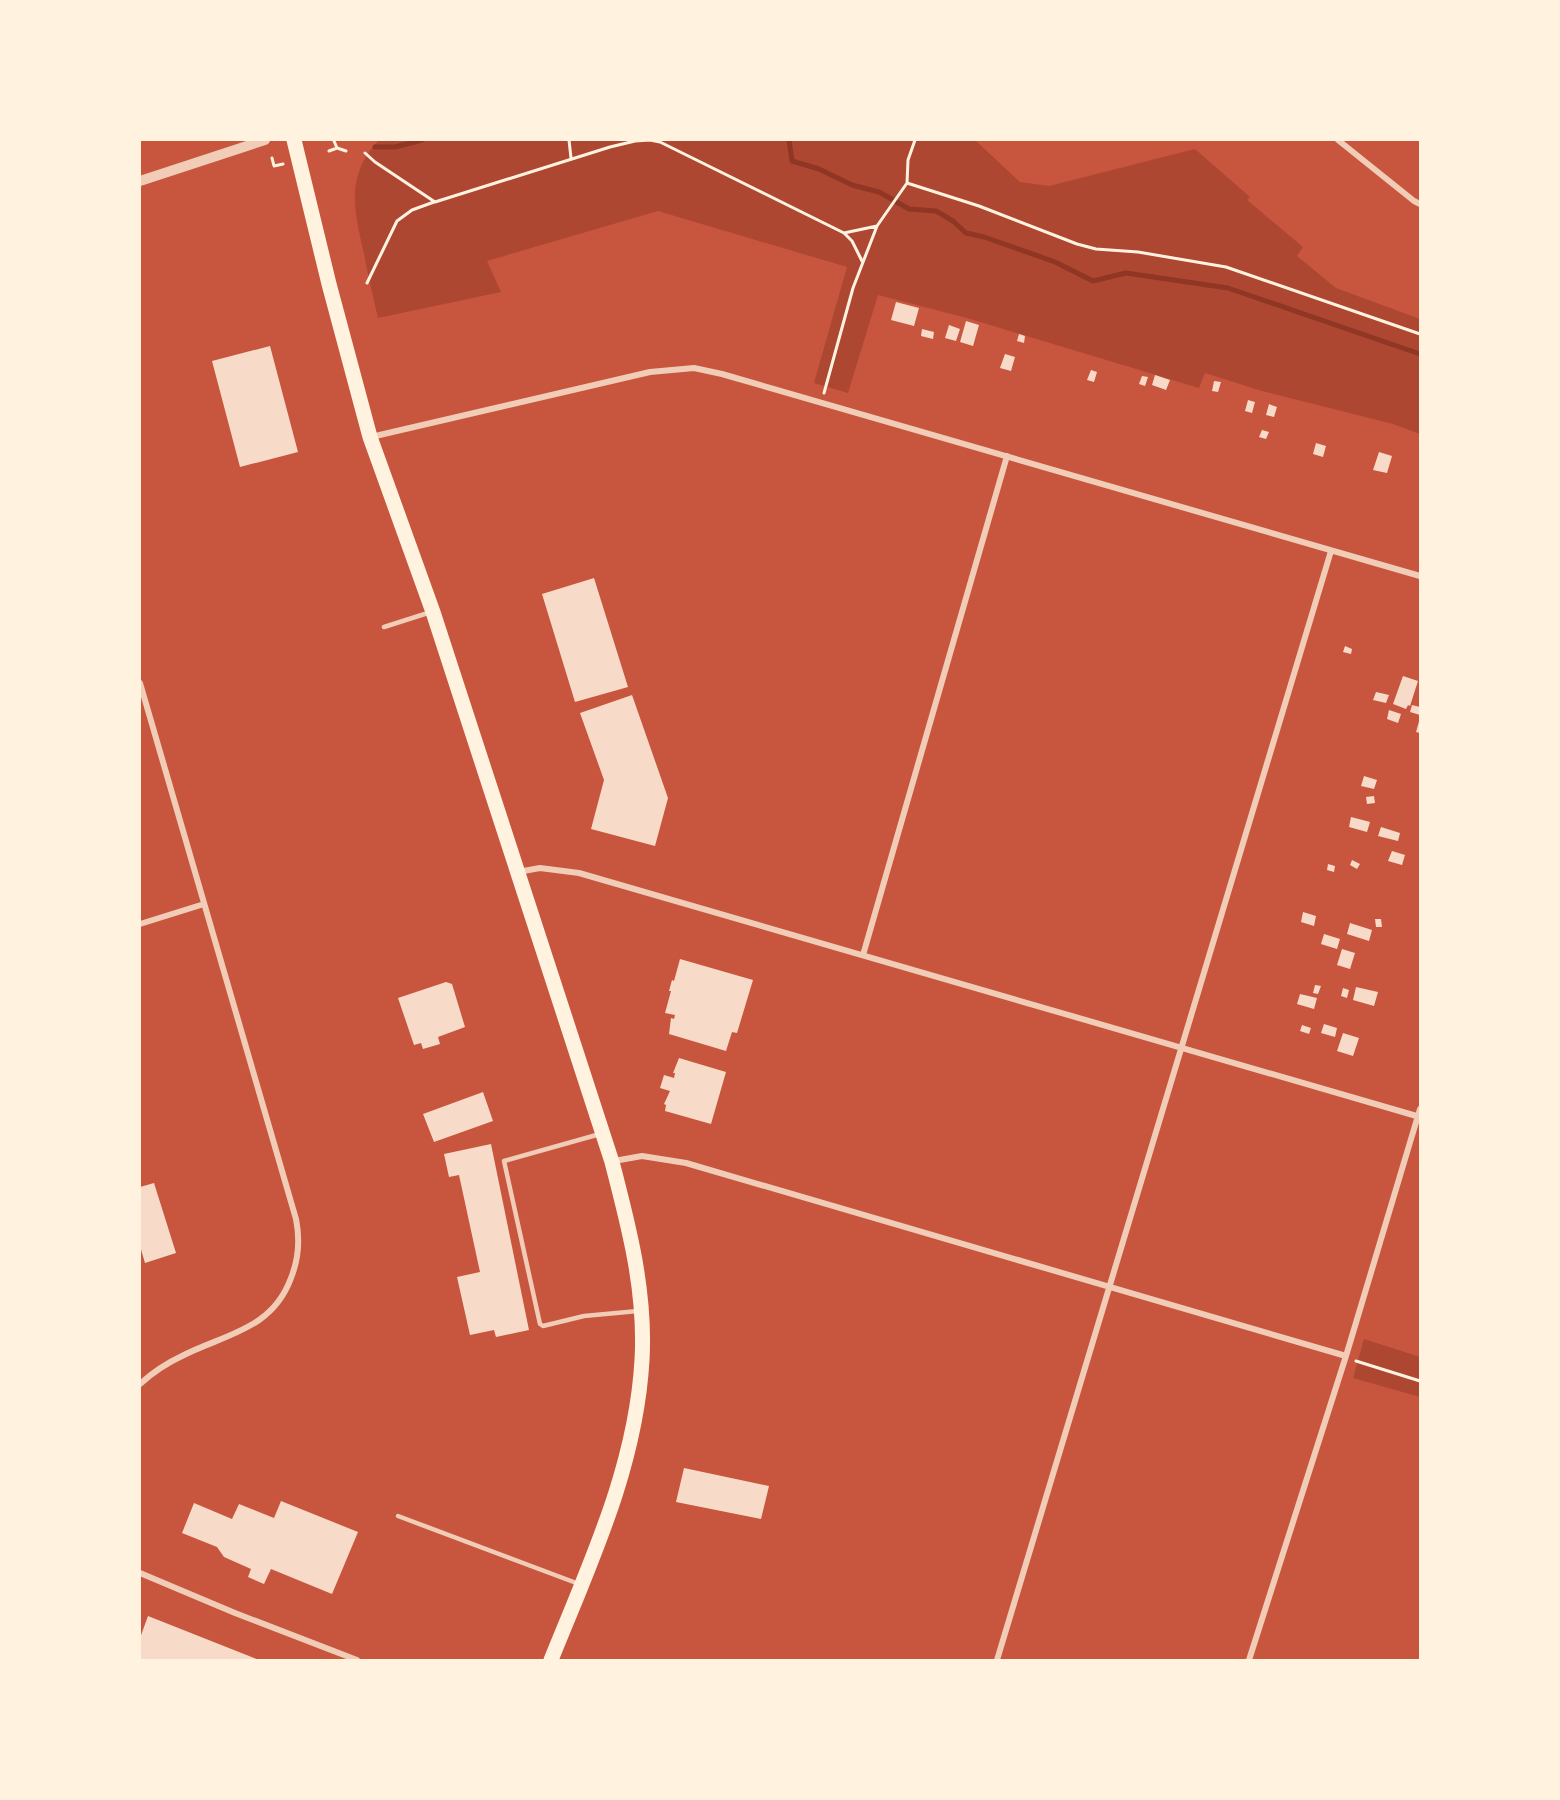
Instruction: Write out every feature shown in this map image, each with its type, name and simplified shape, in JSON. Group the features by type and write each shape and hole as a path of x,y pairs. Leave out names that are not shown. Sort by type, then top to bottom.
{"main road":[{"path":"294,140 370,437 434,612 603,1133 634,1246 642,1360 632,1433 622,1479 551,1660"}],"street":[{"path":"140,181 265,140"},
{"path":"1338,140 1420,204"},
{"path":"370,437 650,372 694,368 822,402 1420,576"},
{"path":"863,955 1007,456"},
{"path":"997,1660 1331,551"},
{"path":"140,683 296,1219 299,1242 288,1286 270,1312 243,1331 194,1350 169,1363 140,1384"},
{"path":"517,873 540,868 579,873 1420,1114 1249,1660"},
{"path":"140,924 204,904"},
{"path":"612,1162 642,1155 686,1162 1346,1356"},
{"path":"140,1573 266,1626 357,1660"}],"lane":[{"path":"384,627 434,612"},
{"path":"603,1133 504,1161 540,1324 543,1326 611,1312 640,1311"},
{"path":"398,1516 581,1585"}],"path":[{"path":"822,402 862,261 877,226 907,183 908,160 915,140"},
{"path":"334,141 337,148"},
{"path":"569,141 571,158"},
{"path":"367,283 397,221 412,210 571,158 635,141 655,141 771,195 844,233 852,241 862,261"},
{"path":"329,151 337,148 346,151"},
{"path":"365,153 435,202"},
{"path":"272,158 273,168 283,164"},
{"path":"907,183 987,209 1077,244 1096,249 1138,252 1226,267 1420,334"},
{"path":"844,233 877,226"},
{"path":"1346,1356 1358,1362 1420,1381"}],"shaded area":[{"path":"379,140 975,140 1020,182 1049,186 1195,149 1250,197 1247,200 1303,247 1297,256 1336,288 1420,319 1420,434 1393,424 1262,391 1205,373 1199,388 967,318 878,295 848,393 814,383 847,267 658,211 487,261 501,292 378,318 357,223 355,194 361,167 368,153"},
{"path":"1364,1339 1420,1357 1420,1397 1353,1378"}],"building":[{"path":"896,302 919,308 914,326 891,320"},
{"path":"966,321 979,325 973,346 960,342"},
{"path":"949,325 960,329 956,341 945,338"},
{"path":"922,329 934,332 933,339 921,336"},
{"path":"1019,334 1025,336 1024,343 1017,341"},
{"path":"270,346 298,452 240,467 212,361"},
{"path":"1005,354 1015,357 1011,371 1000,368"},
{"path":"1091,370 1097,372 1094,382 1087,380"},
{"path":"1155,375 1170,380 1166,390 1152,385"},
{"path":"1142,376 1148,377 1145,386 1139,384"},
{"path":"1214,381 1221,382 1218,392 1212,391"},
{"path":"1248,400 1255,402 1252,413 1245,411"},
{"path":"1269,404 1277,407 1274,417 1266,415"},
{"path":"1262,430 1269,432 1266,439 1259,437"},
{"path":"1316,443 1326,446 1323,457 1313,454"},
{"path":"1379,452 1392,456 1387,473 1373,470"},
{"path":"594,578 628,687 575,702 542,594"},
{"path":"1345,646 1352,649 1351,654 1343,652"},
{"path":"1403,676 1418,681 1410,706 1408,705 1406,709 1393,704"},
{"path":"1376,692 1389,695 1386,703 1373,700"},
{"path":"632,695 668,798 655,846 591,829 604,780 580,713"},
{"path":"1412,705 1420,707 1420,715 1410,712"},
{"path":"1389,710 1401,714 1398,723 1387,719"},
{"path":"1420,718 1420,733 1416,732"},
{"path":"1364,776 1377,780 1374,789 1361,786"},
{"path":"1374,796 1375,803 1367,804 1366,797"},
{"path":"1351,817 1370,822 1367,832 1349,827"},
{"path":"1381,827 1400,833 1398,841 1378,836"},
{"path":"1392,851 1405,855 1402,865 1388,861"},
{"path":"1352,860 1360,864 1357,869 1350,865"},
{"path":"1328,864 1335,866 1334,872 1327,870"},
{"path":"1303,912 1316,916 1314,926 1301,922"},
{"path":"1375,919 1381,919 1382,927 1376,927"},
{"path":"1350,923 1372,930 1369,941 1347,934"},
{"path":"1324,934 1340,939 1337,949 1321,944"},
{"path":"1342,949 1355,953 1350,969 1337,965"},
{"path":"680,959 753,980 737,1033 732,1032 726,1051 669,1034 671,1018 674,1019 675,1015 665,1013 672,980 674,981"},
{"path":"446,982 452,984 465,1027 438,1037 440,1044 423,1049 421,1043 414,1045 398,998"},
{"path":"1315,985 1321,986 1318,994 1313,993"},
{"path":"1356,987 1378,992 1374,1006 1353,1000"},
{"path":"1343,988 1349,990 1347,998 1341,996"},
{"path":"1300,994 1317,998 1314,1009 1297,1004"},
{"path":"1324,1024 1337,1028 1335,1037 1321,1033"},
{"path":"1302,1025 1311,1028 1309,1034 1300,1031"},
{"path":"1343,1033 1359,1038 1353,1056 1337,1051"},
{"path":"679,1058 726,1072 711,1124 665,1111 666,1105 664,1104 670,1091 660,1088 664,1075 674,1078 675,1073 673,1073"},
{"path":"483,1092 493,1121 434,1142 423,1114"},
{"path":"491,1144 529,1330 496,1337 494,1330 470,1335 457,1277 480,1272 459,1175 449,1177 444,1154"},
{"path":"154,1183 176,1253 145,1263 140,1246 140,1187"},
{"path":"684,1468 769,1486 761,1519 676,1502"},
{"path":"281,1501 358,1532 332,1594 271,1569 264,1584 248,1577 251,1569 224,1557 217,1547 182,1533 194,1503 232,1519 239,1504 274,1518"},
{"path":"148,1616 259,1660 140,1660 140,1638"}],"waterway":[{"path":"375,147 395,147 422,140"},
{"path":"789,140 792,161 819,169 852,185 879,192 909,209 936,211 953,221 966,233 1055,262 1093,281 1126,273 1228,288 1420,354"}]}
